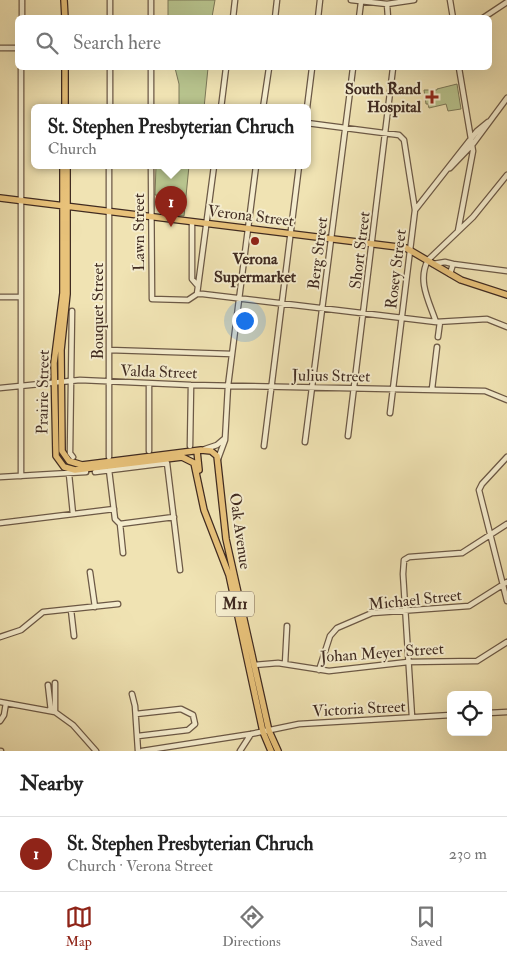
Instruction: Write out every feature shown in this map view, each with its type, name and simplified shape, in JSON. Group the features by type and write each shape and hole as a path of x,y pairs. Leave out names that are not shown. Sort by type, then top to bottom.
{"main road":[{"path":"64,0 66,15"},
{"path":"66,15 68,0"},
{"path":"66,104 67,70"},
{"name":"Prairie Street","path":"63,169 67,294 57,381 55,452 58,461 64,467 75,470 182,457 194,463 198,480"},
{"name":"Prairie Street","path":"64,206 67,169"},
{"name":"Verona Street","path":"0,198 410,249"},
{"path":"410,249 450,274 478,287 507,294"},
{"name":"Prairie Street","path":"57,381 61,447 64,455 72,463 93,464 199,450 214,453"},
{"path":"198,480 199,450"},
{"name":"Oak Avenue","path":"214,453 218,459 226,540 254,665 266,732"},
{"name":"Oak Avenue","path":"198,480 204,510 229,575 266,732"},
{"name":"M11","path":"266,732 272,751"},
{"name":"M11","path":"266,732 278,751"}],"street":[{"path":"22,0 22,15"},
{"path":"110,0 110,15"},
{"path":"151,0 151,15"},
{"path":"233,15 235,0"},
{"path":"275,15 277,0"},
{"path":"318,15 320,0"},
{"path":"351,0 387,4 414,0"},
{"path":"450,0 452,15"},
{"path":"359,15 361,2"},
{"path":"488,15 507,2"},
{"path":"387,4 388,15"},
{"path":"0,48 15,48"},
{"path":"21,70 21,476"},
{"path":"110,70 110,104"},
{"path":"151,70 151,104"},
{"path":"222,104 226,70"},
{"path":"264,104 269,70"},
{"path":"308,104 312,70"},
{"name":"Berg Street","path":"305,442 352,70"},
{"name":"Short Street","path":"348,436 393,70"},
{"path":"458,232 471,160 459,70"},
{"path":"415,210 507,98"},
{"path":"311,124 385,133"},
{"path":"468,127 480,131"},
{"name":"Rosey Street","path":"385,133 402,136 404,140 415,210 390,413"},
{"path":"450,168 462,157 470,143"},
{"path":"462,157 471,160"},
{"name":"Bouquet Street","path":"109,457 110,169"},
{"name":"Lawn Street","path":"151,169 151,299 189,300 198,294"},
{"path":"214,169 198,294 438,322 487,319 507,327"},
{"path":"218,459 225,437 228,386 256,169"},
{"path":"264,446 299,169"},
{"path":"438,336 438,322 422,280 422,272 469,221 507,175"},
{"path":"462,215 469,221"},
{"path":"192,222 192,279 198,286"},
{"path":"431,262 447,262 507,271"},
{"path":"450,274 453,264"},
{"path":"0,297 21,297"},
{"path":"72,311 70,452 74,457"},
{"path":"432,389 437,347"},
{"path":"109,350 232,354"},
{"name":"Valda Street","path":"0,388 71,380 228,386"},
{"path":"149,384 149,451"},
{"path":"190,446 191,385"},
{"name":"Julius Street","path":"228,386 432,389 490,392 507,400"},
{"path":"199,450 217,445 225,437"},
{"path":"507,457 480,486 480,494 490,535 505,583 507,601"},
{"path":"95,472 167,463 180,570"},
{"path":"109,470 116,521 120,524 123,553"},
{"path":"0,478 86,472"},
{"path":"69,474 73,514"},
{"path":"0,523 114,509"},
{"path":"120,524 174,517"},
{"path":"412,717 402,566 406,558 460,554 507,524"},
{"path":"90,572 95,607"},
{"name":"Michael Street","path":"319,670 329,639 335,629 371,613 469,606 505,583"},
{"path":"0,636 22,630 43,612 118,604"},
{"path":"71,610 74,636"},
{"path":"284,664 287,626"},
{"name":"Johan Meyer Street","path":"254,665 284,664 319,670 352,670 408,662 478,660 507,642"},
{"path":"53,711 55,683"},
{"path":"48,685 53,711"},
{"path":"132,694 140,751"},
{"path":"0,702 53,711 68,720 96,751"},
{"path":"0,720 4,715 6,703"},
{"path":"136,714 183,709 193,715 195,724 188,730 138,736"},
{"path":"492,713 507,712"},
{"name":"Victoria Street","path":"140,751 266,732 299,724 447,715"},
{"path":"240,751 251,734"},
{"path":"241,736 246,742"}],"green space":[{"path":"168,0 215,0 212,15 168,15"},
{"path":"176,70 208,70 204,104 179,104 179,84"},
{"path":"457,84 461,109 448,111 446,104 429,108 428,104 426,104 424,90 437,90"},
{"path":"156,169 189,169 184,216 171,215 172,196 155,195"}],"place":[{"name":"South Rand Hospital","path":"432,97"},
{"name":"St. Stephen Presbyterian Chruch","path":"171,227"},
{"name":"Verona Supermarket","path":"255,241"}]}
